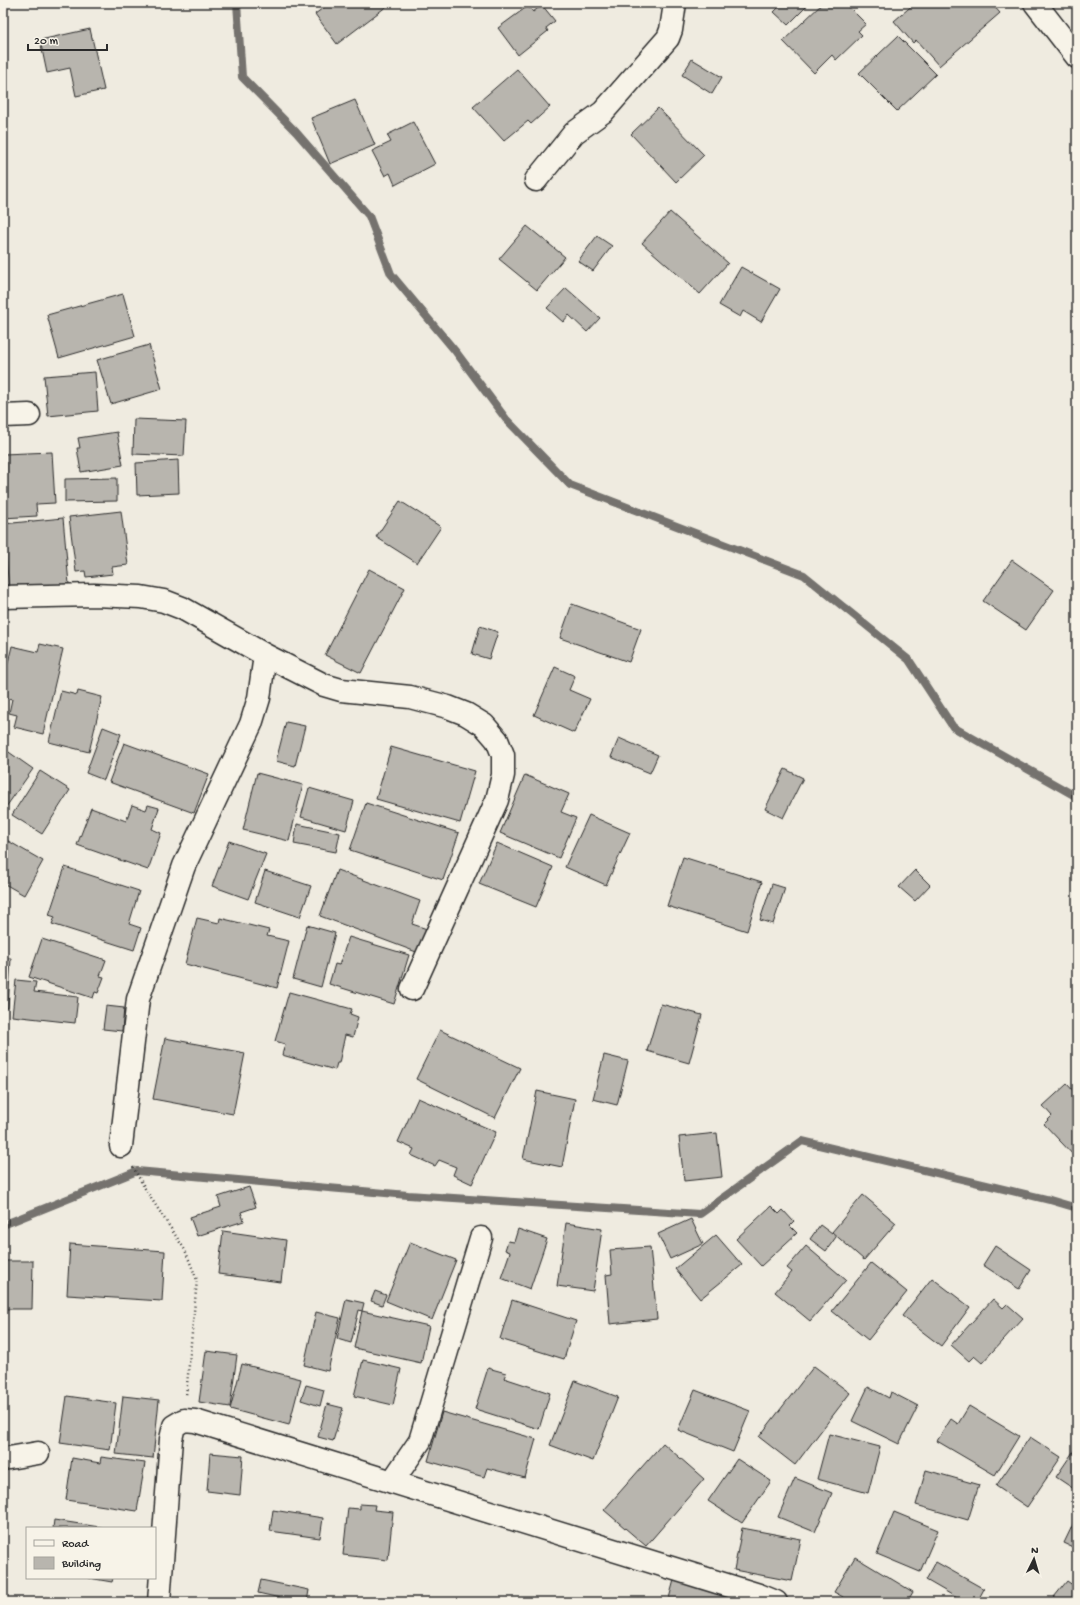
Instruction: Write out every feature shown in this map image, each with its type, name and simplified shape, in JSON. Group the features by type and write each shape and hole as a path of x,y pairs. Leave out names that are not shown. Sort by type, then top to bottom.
{"street":[{"path":"536,180 574,133 603,112 668,38 671,30 675,3"},
{"path":"1036,3 1077,57"},
{"path":"3,416 29,415"},
{"path":"3,597 94,595 142,597 164,601 182,608 265,655 324,686 341,690 410,697 448,707 466,714 484,725 497,740 503,755 503,775 497,800 412,989"},
{"path":"125,1153 138,999 184,866 251,724 259,698 265,655"},
{"path":"392,1482 420,1441 481,1238"},
{"path":"159,1602 171,1439 174,1426 184,1420 195,1421 759,1595 776,1602"},
{"path":"3,1459 38,1453"}],"path":[{"path":"125,1153 147,1192 184,1250 197,1280 184,1420"}],"building":[{"path":"330,3 391,3 337,44 315,14"},
{"path":"783,3 810,3 788,25 774,12"},
{"path":"823,3 845,3 866,24 858,31 862,35 836,60 832,55 814,73 783,41"},
{"path":"915,3 991,3 1000,13 939,66 916,40 913,43 894,21"},
{"path":"542,5 555,21 546,28 548,31 518,55 498,28 528,6 533,12"},
{"path":"90,29 104,90 76,96 70,68 47,73 40,40"},
{"path":"898,36 936,74 897,111 859,73"},
{"path":"692,59 722,77 712,94 682,75"},
{"path":"517,69 550,107 531,124 528,121 504,141 473,107"},
{"path":"355,100 375,145 330,164 311,118"},
{"path":"658,108 704,155 676,182 631,134"},
{"path":"413,122 435,164 395,185 390,173 385,176 372,151 391,142 387,135"},
{"path":"670,212 728,263 700,294 642,243"},
{"path":"527,226 565,257 537,290 499,259"},
{"path":"597,236 612,246 593,271 578,261"},
{"path":"741,267 780,289 761,322 743,311 740,317 719,305"},
{"path":"566,288 600,318 587,332 569,315 563,322 547,308"},
{"path":"123,294 135,336 59,358 47,315"},
{"path":"149,345 162,389 111,404 97,360"},
{"path":"95,372 98,411 48,416 44,376"},
{"path":"134,419 186,421 184,456 133,454"},
{"path":"117,432 123,465 81,472 77,448 80,448 78,438"},
{"path":"52,452 55,503 36,504 37,516 3,518 3,454"},
{"path":"178,460 179,493 137,495 136,463"},
{"path":"117,478 117,501 65,502 65,479"},
{"path":"400,501 441,527 417,563 376,537"},
{"path":"121,511 128,565 112,567 113,574 86,577 85,571 76,572 69,517"},
{"path":"63,518 69,584 9,589 3,524"},
{"path":"1012,560 1054,590 1026,630 983,601"},
{"path":"369,569 405,588 361,673 325,655"},
{"path":"572,604 641,629 629,662 560,638"},
{"path":"480,626 498,632 489,659 472,654"},
{"path":"40,644 63,649 43,734 14,727 17,715 9,713 12,699 3,697 3,683 12,646 38,652"},
{"path":"555,667 575,676 569,690 590,699 574,733 534,715"},
{"path":"61,691 77,695 78,691 102,697 89,752 49,742"},
{"path":"286,722 305,726 295,766 276,761"},
{"path":"103,727 121,734 104,780 86,773"},
{"path":"619,738 658,755 650,773 611,757"},
{"path":"124,743 209,774 194,813 109,782"},
{"path":"391,747 475,771 460,823 376,799"},
{"path":"3,748 33,769 6,807 3,805"},
{"path":"785,769 803,778 783,818 765,809"},
{"path":"40,771 70,790 42,834 12,815"},
{"path":"257,773 303,785 289,841 243,830"},
{"path":"525,775 569,794 561,812 576,818 559,858 500,833"},
{"path":"309,788 354,801 346,830 301,817"},
{"path":"366,803 459,833 443,880 350,850"},
{"path":"132,805 146,810 148,805 159,808 152,829 161,833 148,870 77,845 91,808 126,821"},
{"path":"589,815 630,833 606,885 565,867"},
{"path":"297,824 340,833 336,852 294,844"},
{"path":"3,838 43,861 24,895 3,883"},
{"path":"229,841 266,854 248,899 212,886"},
{"path":"497,843 553,867 536,907 479,884"},
{"path":"683,857 762,882 747,931 667,906"},
{"path":"65,867 139,891 129,924 141,928 134,950 52,924 55,917 49,915"},
{"path":"337,870 420,901 412,924 427,929 419,953 320,916"},
{"path":"915,870 930,885 915,901 899,887"},
{"path":"265,871 311,886 300,917 255,902"},
{"path":"772,884 785,888 773,924 760,920"},
{"path":"197,918 219,923 220,918 269,930 267,936 289,941 277,988 185,964"},
{"path":"307,925 335,933 321,987 293,979"},
{"path":"349,937 409,955 394,1004 329,984 335,964 339,965"},
{"path":"42,939 106,960 100,976 104,977 98,993 95,992 93,998 29,977"},
{"path":"3,958 11,958 8,1008 3,1008"},
{"path":"16,980 36,982 34,992 78,997 75,1023 12,1016"},
{"path":"289,992 352,1009 350,1014 358,1017 353,1037 345,1035 339,1063 337,1063 335,1070 282,1055 285,1044 275,1041"},
{"path":"661,1004 702,1015 689,1063 647,1051"},
{"path":"106,1006 124,1008 122,1031 103,1029"},
{"path":"440,1030 520,1068 495,1118 416,1079"},
{"path":"165,1038 245,1053 233,1114 153,1099"},
{"path":"604,1055 628,1061 617,1105 593,1099"},
{"path":"1067,1084 1077,1095 1077,1159 1044,1124 1052,1116 1043,1106"},
{"path":"537,1091 575,1099 562,1167 523,1159"},
{"path":"418,1098 496,1132 472,1184 453,1175 456,1167 439,1160 435,1166 411,1155 414,1149 398,1142"},
{"path":"717,1133 722,1177 684,1181 679,1137"},
{"path":"249,1187 256,1207 241,1212 244,1221 197,1236 190,1217 221,1207 218,1197"},
{"path":"863,1195 896,1223 864,1260 832,1232"},
{"path":"771,1206 779,1214 783,1210 794,1222 790,1226 797,1233 761,1266 736,1239"},
{"path":"691,1219 703,1244 670,1259 658,1234"},
{"path":"566,1223 602,1229 593,1291 557,1286"},
{"path":"820,1225 836,1237 826,1251 810,1239"},
{"path":"518,1229 547,1239 530,1289 501,1278 510,1252 505,1250 508,1241 514,1242"},
{"path":"223,1231 286,1240 281,1282 218,1274"},
{"path":"716,1235 742,1265 700,1299 675,1269"},
{"path":"410,1242 456,1260 432,1320 386,1301"},
{"path":"70,1244 165,1251 162,1301 67,1295"},
{"path":"806,1246 846,1280 810,1321 775,1292 792,1272 787,1268"},
{"path":"995,1246 1031,1270 1019,1289 983,1265"},
{"path":"650,1247 657,1319 610,1324 606,1275 612,1274 610,1250"},
{"path":"3,1261 33,1261 32,1309 3,1309"},
{"path":"871,1263 907,1292 868,1340 832,1311"},
{"path":"932,1278 970,1307 941,1346 902,1316"},
{"path":"375,1291 386,1295 382,1305 371,1301"},
{"path":"346,1299 364,1303 362,1311 359,1310 351,1343 337,1339"},
{"path":"993,1299 1003,1308 1007,1304 1023,1318 982,1363 974,1356 969,1361 951,1345"},
{"path":"512,1300 576,1321 564,1359 500,1339"},
{"path":"362,1311 429,1326 421,1363 354,1348"},
{"path":"316,1312 340,1318 328,1371 304,1365"},
{"path":"206,1351 237,1355 230,1407 199,1402"},
{"path":"363,1360 401,1369 393,1405 354,1396"},
{"path":"242,1364 301,1379 289,1425 230,1409"},
{"path":"814,1366 850,1393 795,1465 759,1437"},
{"path":"488,1368 506,1373 504,1378 550,1393 539,1429 475,1409"},
{"path":"575,1381 618,1397 593,1461 550,1445"},
{"path":"306,1385 324,1390 320,1406 301,1400"},
{"path":"868,1387 889,1398 891,1392 918,1406 899,1444 852,1421"},
{"path":"695,1390 750,1411 733,1452 678,1430"},
{"path":"67,1396 116,1403 110,1450 60,1443"},
{"path":"123,1396 159,1400 153,1458 116,1454"},
{"path":"327,1404 343,1408 333,1441 318,1437"},
{"path":"969,1406 1019,1436 995,1475 937,1441 951,1419 958,1424"},
{"path":"442,1412 536,1439 525,1478 487,1468 484,1477 428,1461"},
{"path":"829,1434 880,1447 868,1493 817,1479"},
{"path":"1030,1437 1061,1457 1027,1507 996,1486"},
{"path":"663,1443 704,1479 646,1546 604,1510"},
{"path":"1077,1446 1077,1491 1056,1477"},
{"path":"210,1453 243,1456 240,1495 207,1491"},
{"path":"101,1457 145,1463 137,1511 66,1500 72,1458 100,1463"},
{"path":"737,1459 771,1481 742,1523 708,1501"},
{"path":"926,1470 979,1485 968,1520 916,1505"},
{"path":"795,1478 832,1493 815,1532 778,1517"},
{"path":"360,1504 375,1505 374,1510 393,1512 388,1560 343,1555 348,1508 360,1509"},
{"path":"273,1510 323,1518 320,1538 270,1531"},
{"path":"894,1512 938,1530 920,1572 877,1554"},
{"path":"1077,1516 1077,1549 1064,1543"},
{"path":"54,1520 100,1527 53,1527"},
{"path":"742,1528 801,1539 792,1581 734,1570"},
{"path":"855,1557 913,1592 907,1602 852,1602 834,1592"},
{"path":"936,1562 984,1589 977,1602 964,1602 926,1580"},
{"path":"95,1579 113,1579 112,1582"},
{"path":"261,1580 309,1590 307,1602 298,1602 258,1593"},
{"path":"674,1580 728,1597 726,1602 668,1602"},
{"path":"1067,1581 1074,1586 1077,1582 1077,1602 1050,1602"},
{"path":"45,1597 86,1602 44,1602"},
{"path":"179,1600 200,1602 179,1602"}],"waterway":[{"path":"237,3 242,77 296,132 369,216 391,274 456,352 506,419 570,485 804,575 909,660 953,727 1077,797"},
{"path":"3,1225 137,1171 408,1195 700,1214 802,1141 1050,1200 1077,1208"}]}
